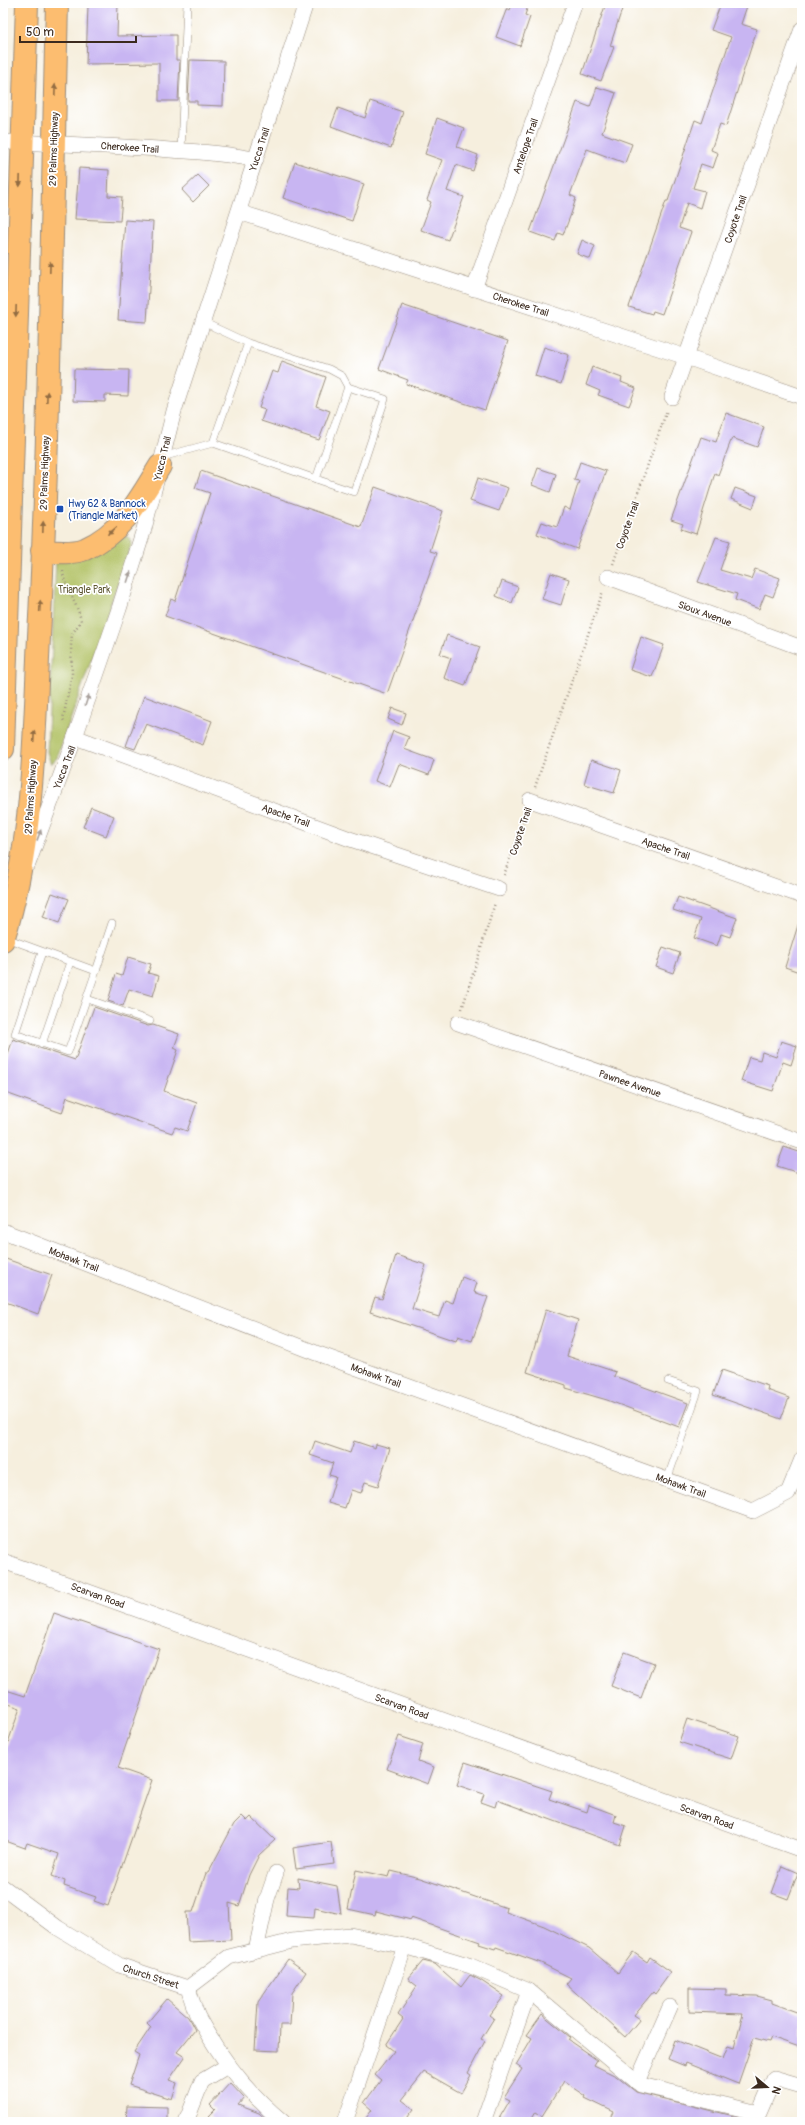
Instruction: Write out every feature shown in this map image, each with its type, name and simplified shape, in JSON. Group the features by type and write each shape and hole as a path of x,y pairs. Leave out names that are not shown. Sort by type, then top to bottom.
{"main road":[{"path":"3,749 12,142 27,3"},
{"name":"29 Palms Highway","path":"3,939 12,911 23,861 31,795 53,552 53,143 57,3"},
{"path":"53,552 84,549 105,536 128,518 161,462"}],"street":[{"name":"Yucca Trail","path":"12,911 76,733 144,529 174,411 306,3"},
{"name":"Antelope Trail","path":"474,289 575,3"},
{"name":"Coyote Trail","path":"672,397 802,29"},
{"name":"Cherokee Trail","path":"12,142 181,151 235,155 256,160"},
{"name":"Cherokee Trail","path":"239,212 686,357 802,397"},
{"name":"Sioux Avenue","path":"608,577 802,648"},
{"name":"Apache Trail","path":"76,733 350,839 499,889"},
{"name":"Apache Trail","path":"530,800 802,896"},
{"name":"Pawnee Avenue","path":"458,1023 802,1142"},
{"name":"Mohawk Trail","path":"3,1231 316,1353 752,1511 788,1494 802,1459"},
{"name":"Scarvan Road","path":"3,1561 802,1850"},
{"path":"256,1950 266,1899 276,1873"},
{"name":"Church Street","path":"3,1887 58,1928 119,1965 188,1988 198,2016 229,2065 270,2111 283,2122"},
{"path":"188,1988 229,1957 292,1941 350,1935 405,1946 470,1966 529,1991 641,2085 758,2118 774,2078 802,2086"},
{"path":"345,2122 405,1946"},
{"path":"483,2122 529,1991"},
{"path":"637,2082 670,2007"},
{"path":"186,2122 202,2081 229,2065"}],"lane":[{"path":"181,151 187,3"},
{"path":"161,462 213,443 354,492 385,399 348,387 342,376 329,369 248,343 202,322"},
{"path":"213,443 248,343"},
{"path":"316,479 348,387"},
{"path":"42,952 15,1034 68,1052 112,923"},
{"path":"3,939 96,971"},
{"path":"42,1044 70,962"},
{"path":"87,999 150,1021"},
{"path":"667,1480 698,1391 668,1380"}],"path":[{"name":"Coyote Trail","path":"458,1023 499,889 672,397"},
{"path":"53,552 63,580 80,612 81,621 72,634 72,675 63,719 76,733"}],"green space":[{"name":"Triangle Park","path":"120,536 129,537 132,543 57,758 51,764 47,752 56,560"}],"building":[{"path":"99,3 118,3 117,36 176,35 176,60 180,60 178,101 159,101 159,63 86,64 88,5 99,5"},
{"path":"513,3 529,3 525,15 530,17 520,46 496,37 507,8 510,10"},
{"path":"606,3 624,3 610,46 614,47 601,81 582,74"},
{"path":"721,3 748,3 741,24 757,29 726,126 720,124 711,150 718,153 713,168 701,164 693,188 705,191 700,208 687,203 679,228 691,232 662,314 653,311 652,314 629,307 666,201 668,201 695,120 702,123 731,37 711,30"},
{"path":"190,60 224,61 223,106 197,105 197,101 188,101"},
{"path":"597,87 616,93 602,133 632,144 625,163 587,149 570,195 576,198 563,235 558,233 555,241 530,232 577,102 590,107"},
{"path":"370,101 403,112 391,148 331,126 338,108 365,118"},
{"path":"437,118 464,128 457,147 478,155 473,171 456,165 447,191 464,197 448,240 421,230 431,202 427,200 442,160 425,154"},
{"path":"295,162 364,184 352,221 283,198"},
{"path":"79,168 109,170 108,196 122,197 120,221 75,219"},
{"path":"198,175 209,186 193,202 182,190"},
{"path":"125,220 153,222 147,322 118,320"},
{"path":"582,240 595,246 590,259 577,254"},
{"path":"402,305 508,341 485,410 406,384 408,380 379,369"},
{"path":"544,347 569,355 561,384 535,376"},
{"path":"282,361 326,377 316,406 330,411 319,440 261,421 265,410 259,408 272,371 278,373"},
{"path":"592,367 622,378 621,382 636,388 629,406 598,395 600,391 586,385"},
{"path":"74,369 129,370 128,396 105,395 105,402 73,401"},
{"path":"726,413 764,427 757,447 732,438 718,475 715,473 696,534 681,529 683,524 671,520 701,437 716,442"},
{"path":"580,462 606,471 577,549 537,534 542,522 557,527 564,507 570,510 579,481 574,480"},
{"path":"538,468 556,474 550,492 532,485"},
{"path":"201,471 361,527 375,487 443,511 430,551 437,553 387,694 165,616 171,599 175,601 210,493 195,488"},
{"path":"478,478 508,488 499,511 470,501"},
{"path":"735,488 757,496 753,508 731,499"},
{"path":"716,537 730,541 720,570 751,579 755,569 780,578 773,597 765,594 759,609 735,600 737,594 698,582"},
{"path":"551,573 569,579 561,605 542,599"},
{"path":"502,581 518,587 512,603 496,596"},
{"path":"447,635 480,647 465,686 444,678 451,658 440,654"},
{"path":"641,637 664,645 652,677 630,670"},
{"path":"144,696 212,721 203,745 146,724 135,749 126,746"},
{"path":"392,708 406,713 402,725 388,719"},
{"path":"393,731 409,737 404,749 434,760 429,775 399,764 390,787 375,781"},
{"path":"591,760 621,770 614,793 584,784"},
{"path":"91,807 114,816 106,836 83,827"},
{"path":"52,893 69,899 59,923 43,917"},
{"path":"678,897 737,918 730,937 721,934 717,946 694,938 701,919 673,910"},
{"path":"799,922 802,922 802,973 785,967"},
{"path":"663,947 680,953 673,973 656,967"},
{"path":"128,957 151,964 148,973 159,976 153,996 129,989 123,1006 108,1001 116,974 122,976"},
{"path":"94,1007 148,1026 153,1025 179,1034 174,1048 178,1050 164,1091 197,1103 187,1131 175,1127 172,1133 67,1097 62,1113 3,1092 3,1069 13,1039 75,1060"},
{"path":"781,1041 797,1046 791,1065 783,1062 773,1091 741,1081 749,1057 760,1060 762,1052 776,1057"},
{"path":"784,1147 802,1153 802,1174 777,1166"},
{"path":"396,1255 426,1265 412,1309 439,1317 445,1300 453,1303 462,1277 477,1283 474,1292 488,1297 472,1341 458,1336 456,1341 370,1312 375,1297 382,1299"},
{"path":"3,1258 52,1275 38,1314 3,1301"},
{"path":"546,1309 578,1320 567,1356 616,1372 614,1376 688,1403 679,1427 607,1400 566,1388 566,1385 527,1372"},
{"path":"722,1370 768,1386 767,1390 789,1398 781,1419 713,1395"},
{"path":"315,1441 350,1453 354,1441 375,1448 376,1444 390,1448 378,1486 365,1482 361,1493 351,1490 345,1508 328,1503 336,1477 329,1475 333,1463 310,1455"},
{"path":"54,1613 159,1649 118,1768 152,1780 108,1906 94,1901 96,1897 64,1886 65,1881 52,1876 59,1854 27,1843 25,1848 3,1840 3,1757 20,1708 3,1702 3,1689 25,1696"},
{"path":"624,1652 654,1663 641,1698 611,1686"},
{"path":"687,1719 739,1736 731,1759 679,1742"},
{"path":"399,1736 423,1744 418,1761 434,1767 428,1784 387,1769"},
{"path":"465,1762 552,1791 549,1799 587,1812 589,1805 616,1815 614,1822 626,1826 620,1845 497,1800 495,1807 481,1802 484,1794 457,1785"},
{"path":"242,1816 247,1821 251,1817 275,1840 259,1855 249,1875 239,1906 229,1903 231,1940 188,1942 186,1912 193,1912 206,1873 208,1873 234,1824"},
{"path":"331,1842 334,1864 296,1869 293,1848"},
{"path":"782,1866 798,1873 788,1899 772,1893"},
{"path":"356,1870 389,1877 391,1871 420,1878 507,1908 506,1912 544,1926 589,1948 618,1973 633,1952 647,1962 650,1957 671,1972 655,1994 653,1992 634,2015 640,2019 625,2037 566,1984 571,1978 541,1963 496,1947 495,1949 479,1944 480,1942 411,1918 411,1920 376,1911 375,1915 348,1909"},
{"path":"298,1878 337,1886 341,1914 315,1908 314,1918 286,1916 288,1887 299,1888"},
{"path":"288,1959 306,1972 292,1993 290,2025 280,2025 279,2051 255,2050 258,2002"},
{"path":"423,1961 435,1964 461,1987 470,1975 504,1996 490,2015 494,2018 481,2039 485,2041 468,2073 471,2075 461,2093 424,2072 402,2100 414,2109 404,2122 363,2122 372,2110 364,2103 381,2080 375,2075 394,2051 386,2045 403,2019 398,2015 417,1986 408,1979"},
{"path":"689,1988 726,1989 726,1995 757,1996 772,2000 772,2003 802,2014 802,2048 771,2037 769,2042 754,2038 738,2084 686,2063 685,2066 668,2059 675,2040 723,2059 728,2046 734,2048 743,2014 689,2012"},
{"path":"167,1999 188,2017 195,2030 177,2052 185,2057 169,2080 177,2083 172,2099 129,2085 139,2055 134,2052 151,2027 147,2023"},
{"path":"542,2014 570,2037 568,2040 597,2060 594,2065 616,2076 636,2092 738,2117 747,2120 746,2122 609,2122 614,2112 585,2098 586,2096 564,2081 542,2116 536,2112 530,2122 497,2122 510,2100 504,2097 522,2069 516,2065 532,2038 527,2035"},
{"path":"230,2083 244,2098 238,2105 259,2113 269,2122 216,2122 209,2116 215,2110 210,2105"},
{"path":"127,2106 167,2107 167,2122 126,2122"}],"place":[{"name":"Hwy 62 & Bannock (Triangle Market)","path":"60,509"}]}
